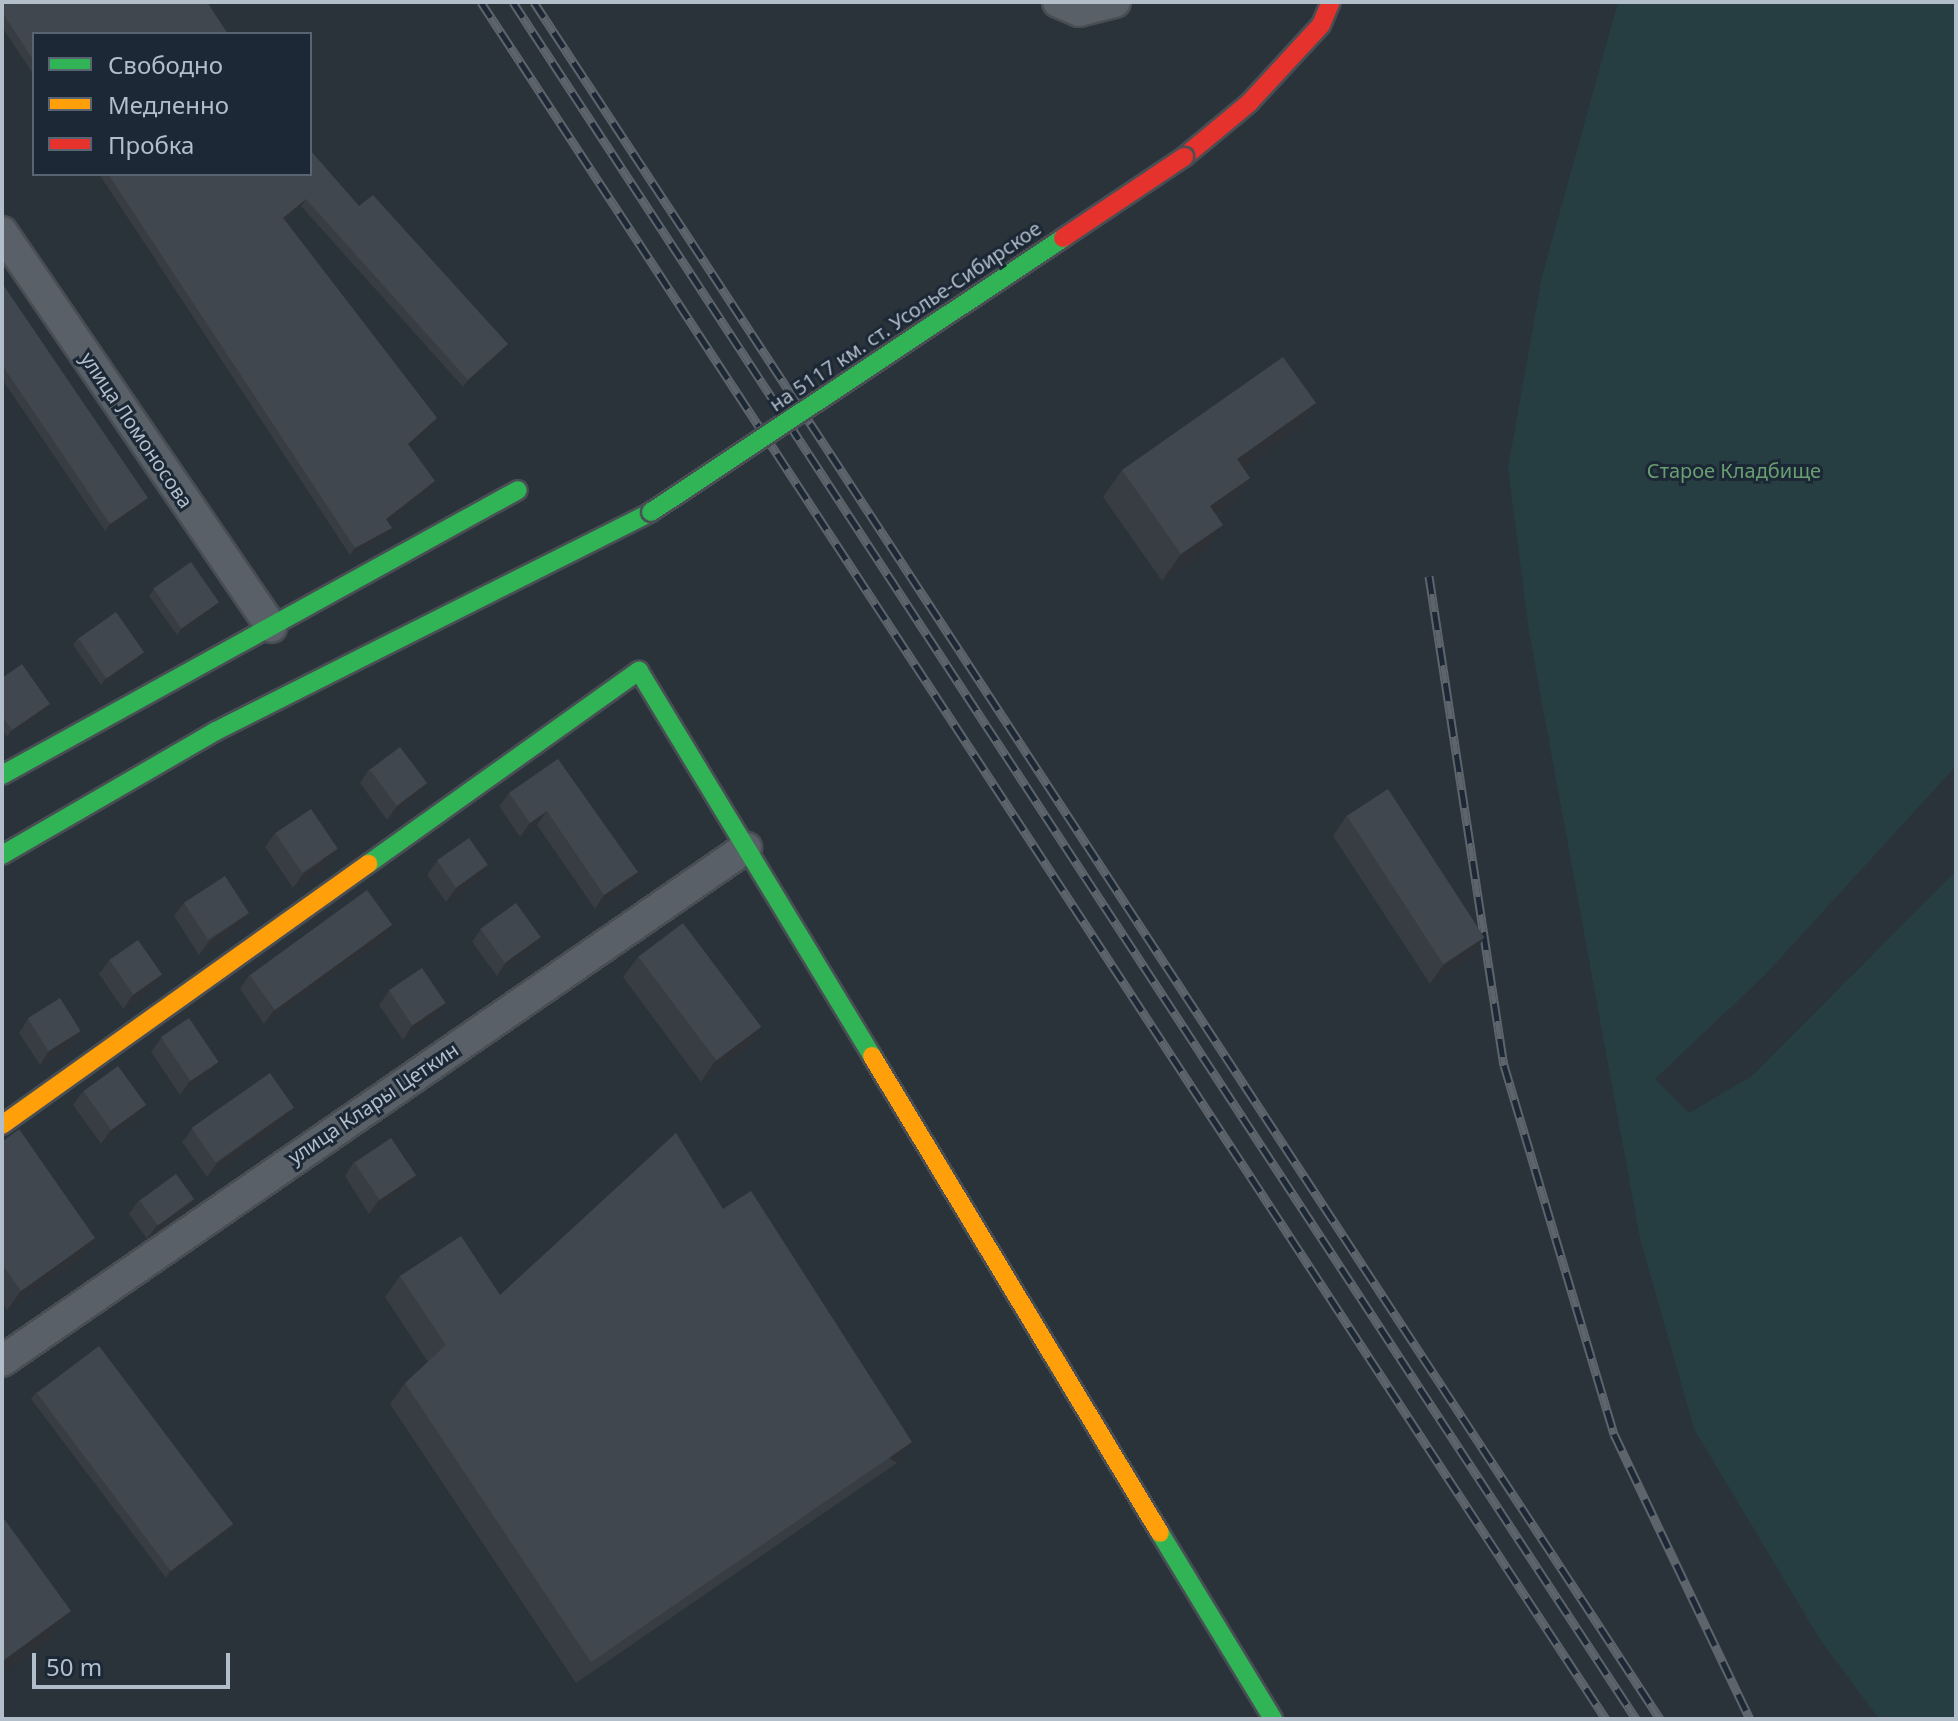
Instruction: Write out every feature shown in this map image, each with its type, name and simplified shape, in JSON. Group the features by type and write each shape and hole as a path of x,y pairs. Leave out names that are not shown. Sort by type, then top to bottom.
{"street":[{"path":"1058,2 1079,11 1115,2"},
{"name":"на 5117 км. ст. Усолье-Сибирское","path":"2,855 216,731 651,512 1184,157 1249,103 1321,25 1331,2"},
{"name":"улица Ломоносова","path":"2,232 271,627"},
{"path":"2,775 518,490"},
{"path":"2,1125 639,671 1273,1719"},
{"name":"улица Клары Цеткин","path":"2,1361 746,848"}],"green space":[{"name":"Старое Кладбище","path":"1618,2 1956,2 1956,766 1764,976 1655,1079 1689,1113 1752,1076 1956,871 1956,1719 1879,1719 1821,1641 1694,1429 1640,1239 1529,632 1508,468 1542,276"}],"building":[{"path":"2,2 207,2 227,32 32,32 32,58 2,12"},
{"path":"312,152 359,206 373,195 508,344 468,380 306,199 283,218 437,418 408,444 435,481 386,519 392,528 355,548 109,176 312,176"},
{"path":"2,283 148,498 110,524 2,365"},
{"path":"1283,357 1316,403 1237,459 1250,478 1210,506 1223,525 1181,554 1122,470"},
{"path":"191,562 219,602 181,629 153,588"},
{"path":"116,612 144,652 106,679 78,638"},
{"path":"22,664 50,704 12,730 2,716 2,678"},
{"path":"400,747 427,783 397,806 370,770"},
{"path":"558,759 638,872 604,895 547,811 530,823 509,793"},
{"path":"1388,789 1484,937 1443,964 1347,816"},
{"path":"311,809 338,849 302,873 275,833"},
{"path":"469,838 488,865 456,887 437,860"},
{"path":"225,876 249,913 208,940 184,903"},
{"path":"367,890 392,925 275,1010 250,975"},
{"path":"516,903 541,937 505,963 480,929"},
{"path":"683,923 761,1027 717,1061 638,957"},
{"path":"138,940 162,974 133,994 109,960"},
{"path":"422,968 445,1003 412,1025 389,990"},
{"path":"60,998 81,1031 48,1051 28,1018"},
{"path":"189,1018 219,1062 190,1081 161,1037"},
{"path":"118,1066 146,1105 111,1130 83,1091"},
{"path":"270,1073 294,1107 215,1162 191,1128"},
{"path":"19,1129 95,1238 21,1291 2,1264 2,1142"},
{"path":"676,1133 723,1209 751,1191 912,1442 591,1662 405,1383 446,1345 400,1276 461,1236 500,1295"},
{"path":"391,1138 416,1175 380,1200 355,1163"},
{"path":"176,1174 194,1199 158,1226 140,1200"},
{"path":"99,1346 233,1524 171,1571 37,1393"},
{"path":"2,1516 71,1611 4,1660 2,1657"}],"railway":[{"path":"481,2 1606,1719"},
{"path":"513,2 1636,1719"},
{"path":"534,2 1660,1719"},
{"path":"1429,576 1504,1065 1614,1434 1750,1719"}],"traffic: fast":[{"path":"651,512 1063,238"},
{"path":"2,775 518,490"},
{"path":"2,855 216,731 651,512"},
{"path":"368,864 639,671 872,1056"},
{"path":"1160,1533 1273,1719"}],"traffic: slow":[{"path":"2,1125 368,864"},
{"path":"872,1056 1160,1533"}],"traffic: jam":[{"path":"1184,157 1249,103 1321,25 1331,2"},
{"path":"1063,238 1184,157"}]}
